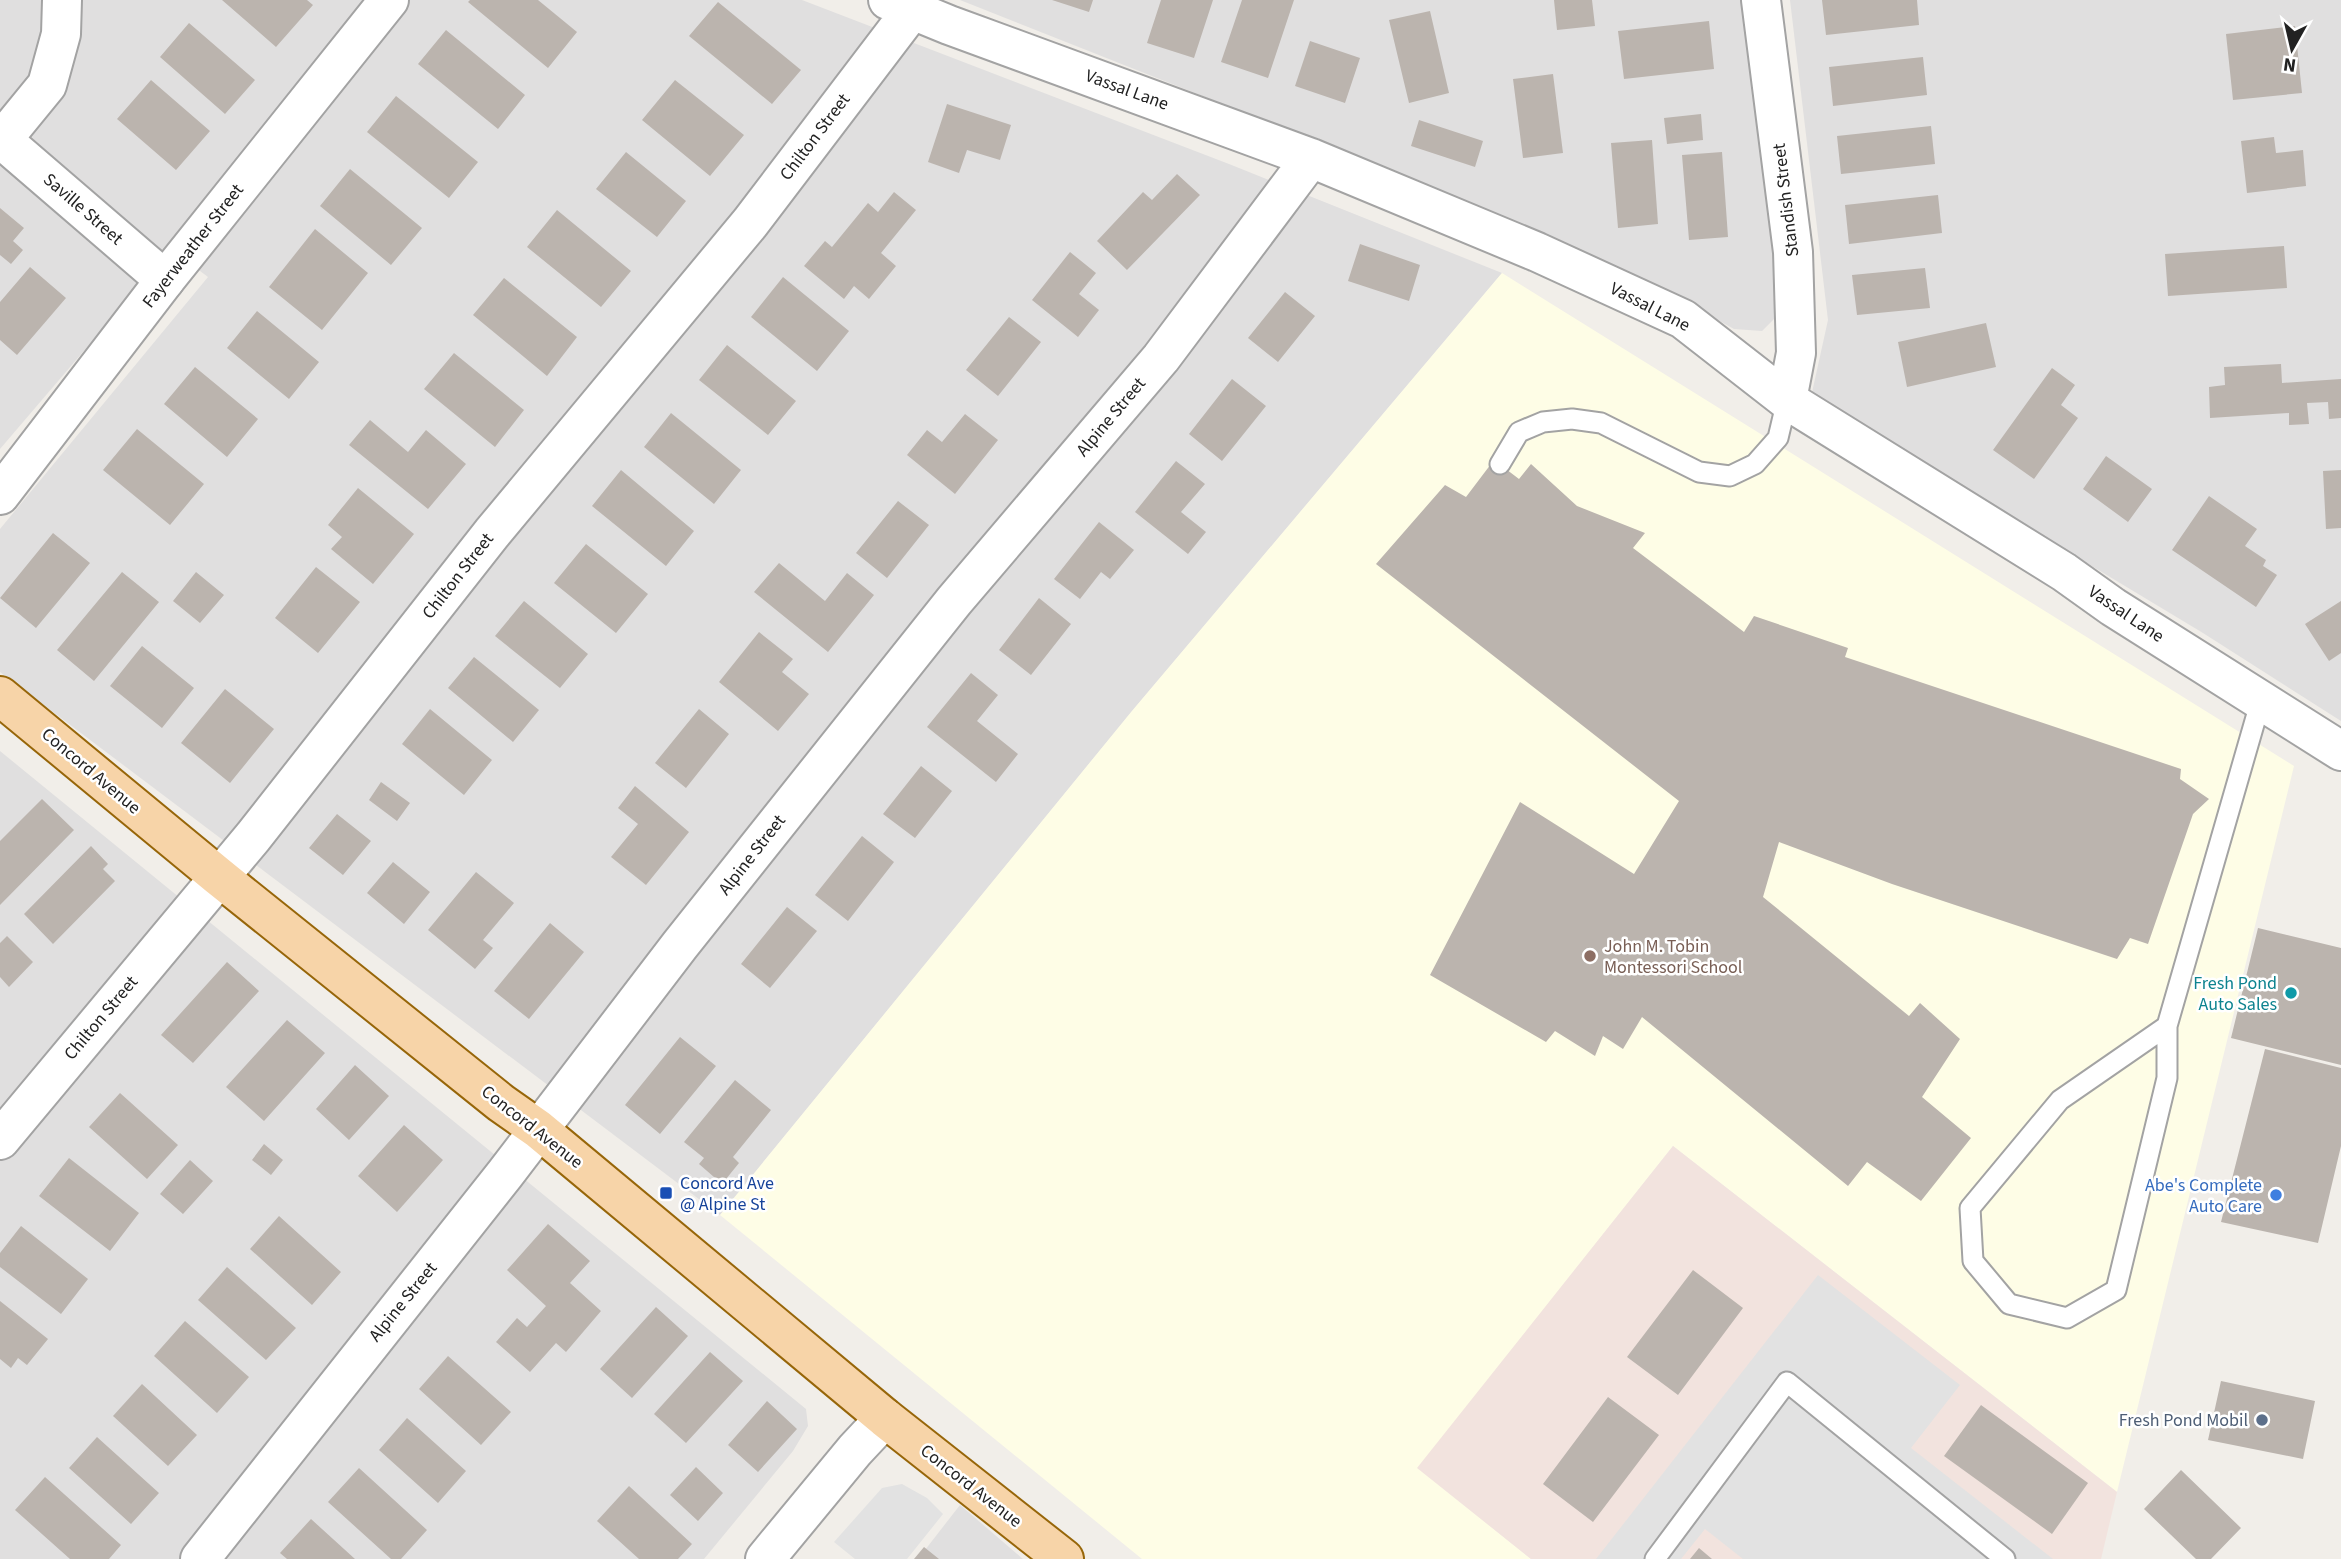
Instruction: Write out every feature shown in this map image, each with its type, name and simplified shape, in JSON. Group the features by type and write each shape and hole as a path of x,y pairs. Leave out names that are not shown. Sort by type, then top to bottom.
{"main road":[{"name":"Concord Avenue","path":"0,696 218,876 501,1103 538,1129 885,1418 1064,1559"}],"street":[{"path":"1,139 47,85 61,34 62,0"},
{"name":"Fayerweather Street","path":"0,495 165,280 389,0"},
{"name":"Standish Street","path":"1761,0 1793,252 1796,354 1787,400"},
{"name":"Vassal Lane","path":"900,5 952,13 1311,158 1537,253 1683,319 1787,400 2064,572 2113,607 2341,751"},
{"name":"Chilton Street","path":"0,1140 253,837 492,533 750,223 900,5"},
{"name":"Saville Street","path":"1,139 165,280"},
{"name":"Alpine Street","path":"200,1559 680,945 954,601 1161,358 1311,158"},
{"path":"765,1559 855,1450 885,1418"}],"lane":[{"path":"1500,464 1519,432 1543,422 1573,419 1601,423 1699,472 1730,476 1755,464 1778,438 1787,400"},
{"path":"2167,1026 2060,1100 1969,1208 1973,1261 2009,1304 2067,1318 2116,1290 2167,1078 2167,1026 2261,700"},
{"path":"1655,1559 1787,1382 2005,1559"}],"shaded area":[{"path":"0,0 802,0 1229,164 1502,273 1132,711 720,1215 0,672 0,529 208,277 171,249 0,449"},
{"path":"960,0 1745,0 1779,307 1775,318 1762,331 1734,329 1647,281 1321,143"},
{"path":"1790,0 2341,0 2341,721 2203,633 1811,397 1828,320"},
{"name":"John M. Tobin Montessori School","path":"1502,273 2294,766 2117,1492 1673,1146 1418,1468 1531,1559 1142,1559 720,1215 1132,711"},
{"path":"0,751 806,1409 808,1426 793,1451 704,1559 0,1559"},
{"path":"1673,1146 2117,1492 2101,1559 1531,1559 1417,1468"},
{"path":"1818,1275 1960,1385 1911,1448 2053,1559 1743,1559 1705,1529 1681,1559 1596,1559"},
{"path":"902,1484 927,1498 943,1514 907,1559 855,1559 834,1542 882,1488"},
{"path":"960,1505 1023,1559 918,1559"}],"building":[{"path":"222,0 307,0 313,5 276,47"},
{"path":"538,0 577,32 548,68 468,2"},
{"path":"1052,0 1093,0 1089,12"},
{"path":"1161,0 1213,0 1194,58 1147,43"},
{"path":"1242,0 1294,0 1268,78 1221,62"},
{"path":"1554,0 1592,0 1595,26 1557,30"},
{"path":"1822,0 1917,0 1919,25 1826,35"},
{"path":"718,2 801,70 772,104 689,36"},
{"path":"1430,11 1449,93 1409,103 1389,20"},
{"path":"1709,21 1714,69 1624,79 1618,31"},
{"path":"189,23 255,80 225,114 160,57"},
{"path":"2295,26 2302,93 2233,100 2226,34"},
{"path":"446,30 525,95 498,129 418,64"},
{"path":"1310,41 1360,58 1345,103 1295,86"},
{"path":"1923,57 1927,95 1833,106 1829,67"},
{"path":"1553,74 1563,153 1523,158 1513,79"},
{"path":"151,80 210,131 176,170 117,119"},
{"path":"675,80 744,135 710,176 642,120"},
{"path":"396,96 478,162 449,198 367,132"},
{"path":"947,104 1011,125 1000,160 967,150 959,173 928,162"},
{"path":"1701,114 1703,140 1667,144 1664,118"},
{"path":"1419,120 1483,141 1475,167 1411,146"},
{"path":"1931,126 1935,164 1841,174 1837,136"},
{"path":"2274,137 2276,153 2303,150 2306,186 2247,193 2241,141"},
{"path":"1652,140 1658,224 1618,228 1611,143"},
{"path":"626,152 686,201 657,237 596,189"},
{"path":"1722,152 1728,237 1689,240 1682,155"},
{"path":"350,169 422,228 391,265 320,206"},
{"path":"1177,174 1200,195 1127,270 1097,241 1143,192 1152,200"},
{"path":"894,192 916,210 881,253 896,266 869,299 854,286 844,299 804,266 825,241 832,247 868,203 878,212"},
{"path":"1938,195 1942,233 1849,244 1845,205"},
{"path":"0,208 24,228 13,241 23,250 11,264 0,255"},
{"path":"557,210 631,271 601,307 527,247"},
{"path":"315,229 368,273 322,330 269,287"},
{"path":"1360,244 1420,265 1409,301 1348,281"},
{"path":"2284,246 2287,288 2168,296 2165,254"},
{"path":"1070,252 1096,273 1079,294 1099,310 1078,337 1032,300"},
{"path":"30,267 66,298 17,355 0,340 0,302"},
{"path":"1925,268 1930,308 1857,315 1852,275"},
{"path":"783,277 849,331 817,371 751,317"},
{"path":"504,278 577,337 547,376 473,315"},
{"path":"1285,292 1315,316 1278,362 1248,338"},
{"path":"257,311 319,362 289,399 227,348"},
{"path":"1009,317 1041,342 998,396 966,370"},
{"path":"1986,323 1996,367 1907,387 1898,342"},
{"path":"727,345 796,401 768,435 699,380"},
{"path":"454,353 524,410 495,447 424,389"},
{"path":"2281,364 2282,383 2341,379 2341,418 2329,419 2328,402 2307,403 2309,424 2289,425 2289,413 2210,418 2209,387 2225,385 2224,367"},
{"path":"195,367 258,419 227,457 164,404"},
{"path":"2052,368 2075,385 2061,405 2078,418 2034,479 1993,450"},
{"path":"1232,379 1266,406 1222,461 1189,434"},
{"path":"671,413 741,470 714,504 644,447"},
{"path":"965,414 998,440 955,494 907,455 927,430 942,442"},
{"path":"370,420 408,452 426,430 466,464 428,509 349,445"},
{"path":"137,429 204,484 170,525 103,470"},
{"path":"2106,456 2152,489 2128,522 2083,489"},
{"path":"1494,460 1519,479 1531,464 1577,506 1645,533 1633,548 1744,632 1754,616 1848,648 1845,657 2181,769 2180,779 2209,799 2193,814 2148,944 2130,938 2117,959 1892,884 1779,842 1763,897 1909,1016 1920,1003 1960,1039 1922,1097 1971,1138 1921,1201 1867,1162 1848,1186 1642,1017 1623,1049 1603,1036 1595,1056 1555,1031 1546,1042 1430,975 1520,802 1634,874 1679,801 1376,564 1445,485 1466,497"},
{"path":"1176,461 1205,484 1181,512 1206,532 1188,554 1135,512"},
{"path":"621,470 694,531 666,566 592,506"},
{"path":"2341,470 2341,528 2326,529 2323,471"},
{"path":"358,488 414,534 373,584 331,549 342,537 328,525"},
{"path":"2209,496 2257,529 2245,546 2266,560 2263,566 2277,575 2256,607 2172,550"},
{"path":"898,501 929,525 887,578 856,553"},
{"path":"1099,522 1134,550 1110,579 1101,572 1080,599 1054,579"},
{"path":"53,533 90,563 36,628 0,598"},
{"path":"586,544 648,594 616,633 554,583"},
{"path":"779,563 825,601 847,573 874,595 828,652 754,592"},
{"path":"316,567 360,602 318,653 275,618"},
{"path":"122,572 159,602 94,681 57,650"},
{"path":"196,572 224,595 200,623 173,601"},
{"path":"1039,598 1071,624 1031,675 999,650"},
{"path":"524,601 588,654 560,688 495,636"},
{"path":"2341,601 2341,653 2329,661 2305,624"},
{"path":"759,632 793,659 782,672 809,694 778,731 719,682"},
{"path":"142,646 194,688 162,728 110,686"},
{"path":"474,657 539,710 513,742 448,688"},
{"path":"971,673 998,695 977,721 1018,754 996,782 927,727"},
{"path":"225,689 274,729 230,783 181,743"},
{"path":"430,709 492,760 464,795 402,744"},
{"path":"699,709 729,734 686,788 655,763"},
{"path":"921,766 952,791 915,838 883,814"},
{"path":"381,782 410,803 397,821 369,800"},
{"path":"635,786 689,832 646,885 611,857 638,824 618,808"},
{"path":"42,799 74,830 0,905 0,841"},
{"path":"337,814 371,841 343,875 309,848"},
{"path":"862,836 894,862 848,921 815,895"},
{"path":"91,846 108,864 103,869 115,881 53,944 24,914"},
{"path":"393,862 430,892 404,924 367,893"},
{"path":"476,872 514,903 483,940 493,948 475,969 428,930"},
{"path":"787,907 817,931 770,988 741,964"},
{"path":"550,923 584,952 529,1019 494,991"},
{"name":"Fresh Pond Auto Sales","path":"2258,928 2341,948 2341,1065 2231,1038"},
{"path":"7,936 33,962 9,987 0,977 0,943"},
{"path":"227,962 259,991 193,1063 161,1035"},
{"path":"287,1020 325,1053 264,1121 226,1087"},
{"path":"680,1037 716,1066 660,1134 625,1105"},
{"path":"2265,1049 2341,1068 2341,1146 2318,1243 2221,1222"},
{"path":"355,1065 389,1096 349,1140 316,1109"},
{"path":"735,1080 771,1110 733,1157 739,1163 722,1184 699,1164 704,1158 684,1142"},
{"path":"120,1093 178,1145 147,1179 89,1127"},
{"path":"404,1125 443,1160 397,1212 358,1176"},
{"path":"264,1144 283,1160 271,1175 252,1160"},
{"path":"69,1158 139,1213 110,1251 39,1196"},
{"path":"190,1160 213,1181 183,1214 160,1194"},
{"path":"279,1216 341,1272 312,1305 250,1249"},
{"path":"548,1224 590,1261 570,1283 601,1311 566,1352 556,1343 530,1372 496,1342 517,1318 527,1327 546,1306 507,1270"},
{"path":"21,1226 88,1279 61,1314 0,1267 0,1253"},
{"path":"227,1267 296,1328 266,1360 198,1300"},
{"path":"1693,1270 1743,1308 1678,1395 1627,1357"},
{"path":"0,1301 48,1339 27,1365 18,1358 11,1368 0,1359"},
{"path":"656,1307 688,1336 632,1398 600,1369"},
{"path":"185,1321 249,1377 217,1413 154,1356"},
{"path":"710,1352 743,1381 686,1443 654,1414"},
{"path":"448,1356 511,1412 481,1445 419,1389"},
{"path":"2221,1381 2315,1401 2303,1459 2208,1440"},
{"path":"142,1384 197,1435 168,1466 113,1416"},
{"path":"1608,1397 1659,1435 1593,1522 1543,1484"},
{"path":"767,1401 797,1429 758,1472 728,1445"},
{"path":"1981,1405 2088,1483 2052,1534 1944,1456"},
{"path":"407,1418 466,1471 438,1503 379,1450"},
{"path":"97,1437 159,1493 131,1524 69,1468"},
{"path":"696,1467 723,1493 698,1521 670,1495"},
{"path":"359,1468 427,1530 401,1559 391,1559 328,1502"},
{"path":"2181,1470 2241,1528 2211,1559 2196,1559 2144,1509"},
{"path":"45,1477 121,1545 109,1559 70,1559 15,1510"},
{"path":"629,1486 692,1544 678,1559 639,1559 597,1521"},
{"path":"311,1519 355,1559 287,1559 280,1553"},
{"path":"924,1547 939,1559 914,1559"},
{"path":"1699,1548 1712,1559 1690,1559"}],"place":[{"name":"John M. Tobin Montessori School","path":"1590,956"},
{"name":"Fresh Pond Auto Sales","path":"2291,993"},
{"name":"Concord Ave @ Alpine St","path":"666,1193"},
{"name":"Abe's Complete Auto Care","path":"2276,1195"},
{"name":"Fresh Pond Mobil","path":"2262,1420"}]}
